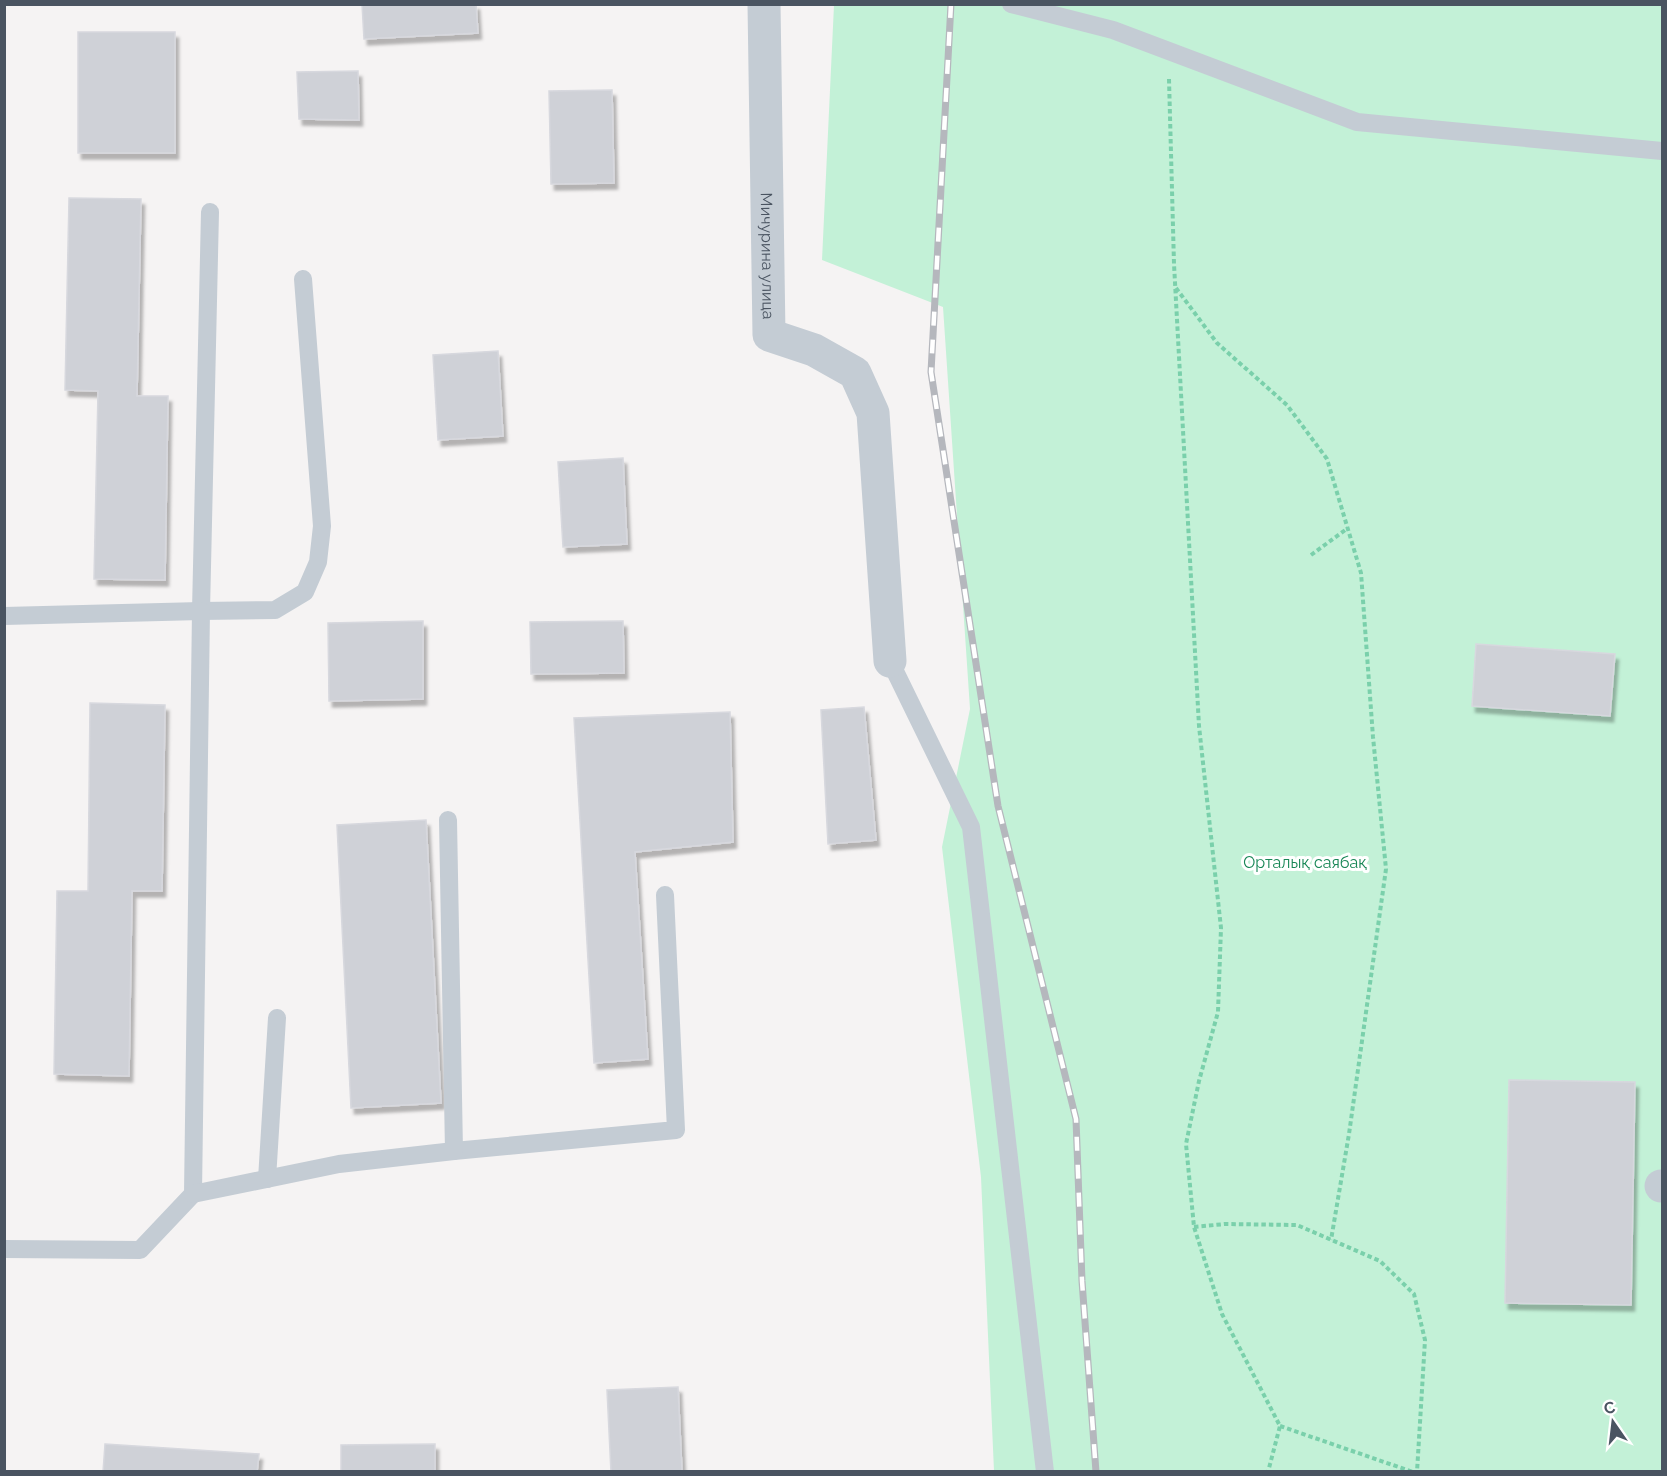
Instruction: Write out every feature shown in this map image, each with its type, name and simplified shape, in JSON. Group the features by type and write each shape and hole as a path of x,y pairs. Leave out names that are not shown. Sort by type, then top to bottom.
{"street":[{"name":"Мичурина улица","path":"764,4 769,335 814,350 855,373 873,413 890,661"}],"lane":[{"path":"1011,4 1113,30 1357,122 1662,152"},
{"path":"193,1194 201,611 210,212"},
{"path":"4,616 274,610 305,592 318,562 321,526 303,279"},
{"path":"890,661 971,827 1045,1472"},
{"path":"448,820 454,1151"},
{"path":"4,1249 140,1250 193,1194 339,1164 676,1130 665,895"},
{"path":"267,1179 277,1018"}],"path":[{"path":"1169,51 1175,288 1199,726 1221,928 1218,1012 1199,1081 1186,1144 1194,1227 1222,1314 1280,1426 1268,1472"},
{"path":"1175,288 1217,343 1287,405 1327,459 1361,573 1373,737 1386,869 1349,1134 1330,1239"},
{"path":"1311,555 1348,528"},
{"path":"1194,1227 1226,1224 1297,1225 1380,1261 1414,1294 1425,1340 1415,1472 1280,1426"}],"green space":[{"name":"Орталық саябақ","path":"834,5 1662,5 1662,1471 994,1471 981,1177 942,847 970,709 943,307 822,260"}],"building":[{"path":"362,4 476,4 478,33 364,39"},
{"path":"78,32 175,32 175,153 78,153"},
{"path":"358,71 359,120 299,119 297,72"},
{"path":"612,90 614,183 551,184 549,91"},
{"path":"69,198 141,199 137,396 168,396 165,580 94,579 98,391 65,390"},
{"path":"498,351 503,436 438,440 433,355"},
{"path":"623,458 627,544 563,547 558,462"},
{"path":"423,621 423,699 329,701 328,623"},
{"path":"623,621 624,673 531,674 530,622"},
{"path":"1476,644 1615,654 1610,716 1472,706"},
{"path":"90,703 165,705 162,891 132,891 129,1076 54,1074 57,891 88,891"},
{"path":"864,707 876,840 828,844 821,710"},
{"path":"730,712 733,842 635,852 648,1059 594,1063 574,718"},
{"path":"426,820 441,1103 351,1108 337,825"},
{"path":"1509,1080 1635,1082 1631,1305 1505,1303"},
{"path":"678,1387 682,1472 611,1472 607,1390"},
{"path":"105,1444 259,1454 257,1472 103,1472"},
{"path":"435,1444 435,1472 341,1472 341,1445"}],"railway":[{"path":"951,4 931,372 998,806 1076,1119 1082,1281 1096,1472"}]}
